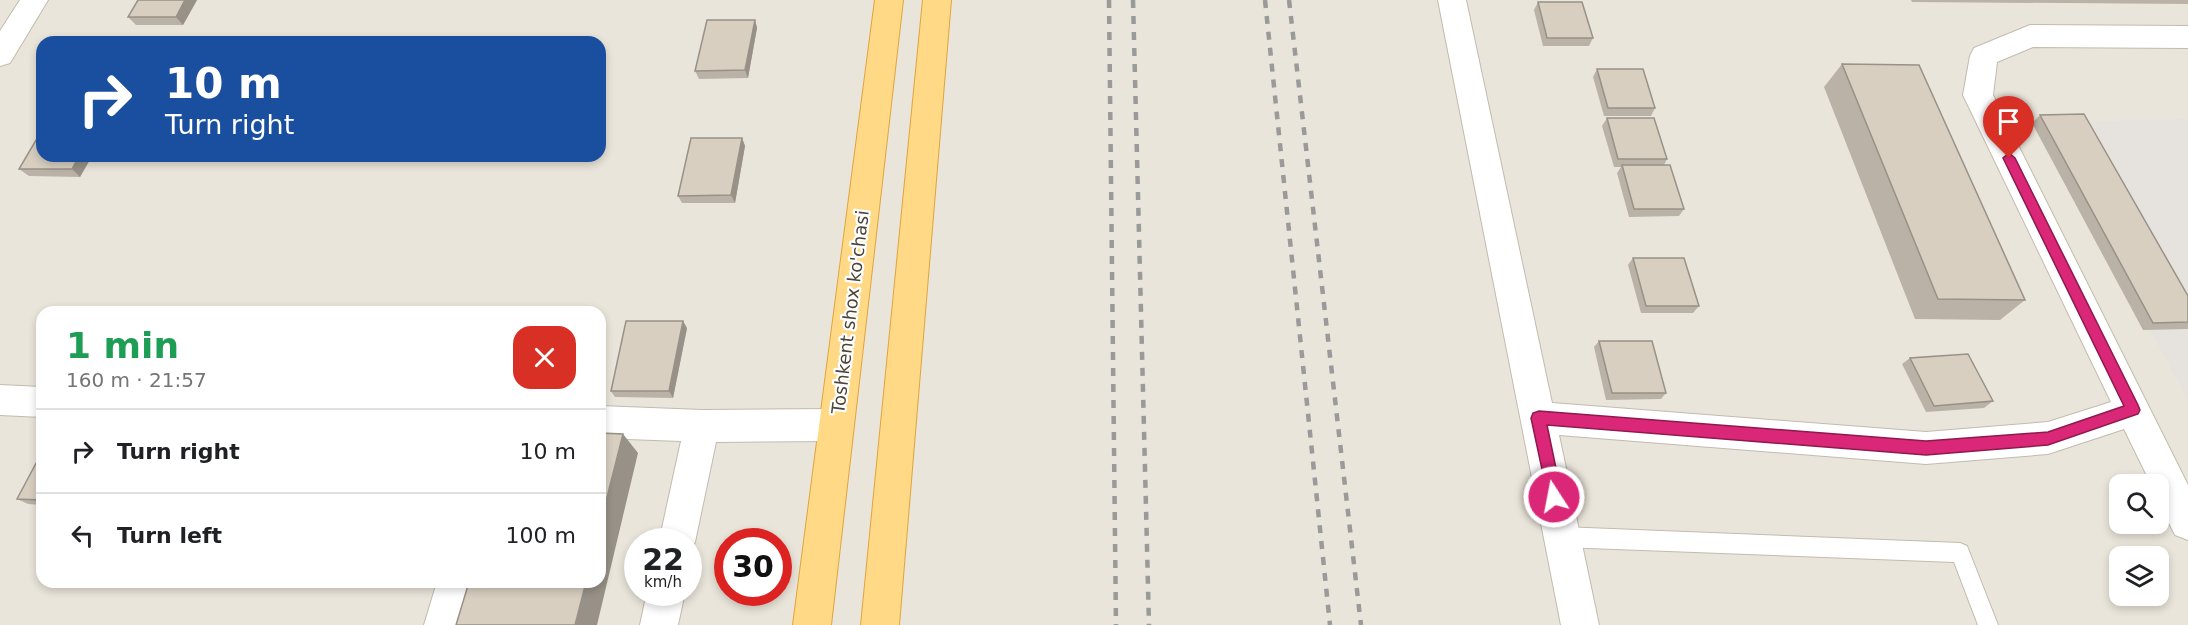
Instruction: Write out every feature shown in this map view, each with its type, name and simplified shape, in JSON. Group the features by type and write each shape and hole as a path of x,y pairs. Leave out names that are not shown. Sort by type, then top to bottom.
{"highway":[{"name":"Toshkent shox ko'chasi","path":"812,625 889,0"},
{"path":"880,625 938,0"}],"street":[{"path":"0,55 34,0"},
{"path":"1452,0 1580,625"},
{"path":"2188,38 2030,36 1984,56 1978,96 2188,523"},
{"path":"0,400 36,402"},
{"path":"1539,418 1926,448 2048,438 2133,410"},
{"path":"606,422 702,426 835,425"},
{"path":"680,528 702,426"},
{"path":"443,625 454,588"},
{"path":"659,625 663,606"}],"lane":[{"path":"1562,537 1960,553 1988,625"}],"shaded area":[{"path":"0,0 2188,0 2188,625 0,625"},
{"path":"2188,119 2188,399 2150,330 2143,330 2076,122"}],"building":[{"path":"138,0 185,0 176,17 128,17"},
{"path":"1538,2 1582,2 1593,38 1547,38"},
{"path":"707,20 755,20 745,70 695,71"},
{"path":"1842,64 1919,65 2025,300 1938,299"},
{"path":"1597,69 1643,69 1655,108 1608,108"},
{"path":"2084,114 2188,296 2188,322 2153,323 2040,115"},
{"path":"1607,118 1654,118 1667,159 1618,159"},
{"path":"691,138 742,138 731,195 678,196"},
{"path":"36,140 36,162 76,162 72,169 19,169"},
{"path":"1622,165 1670,165 1684,209 1634,209"},
{"path":"1633,258 1684,258 1699,306 1646,306"},
{"path":"626,321 683,321 669,391 611,391"},
{"path":"1599,341 1652,341 1666,393 1612,393"},
{"path":"1968,354 1993,401 1934,406 1910,358"},
{"path":"606,433 623,434 606,501"},
{"path":"36,463 36,500 17,499"},
{"path":"467,588 584,588 575,625 456,625"}],"railway":[{"path":"1109,0 1116,625"},
{"path":"1133,0 1149,625"},
{"path":"1265,0 1330,625"},
{"path":"1289,0 1361,625"}],"route":[{"path":"1554,497 1539,418 1926,448 2048,438 2133,410 2009,158"}]}
